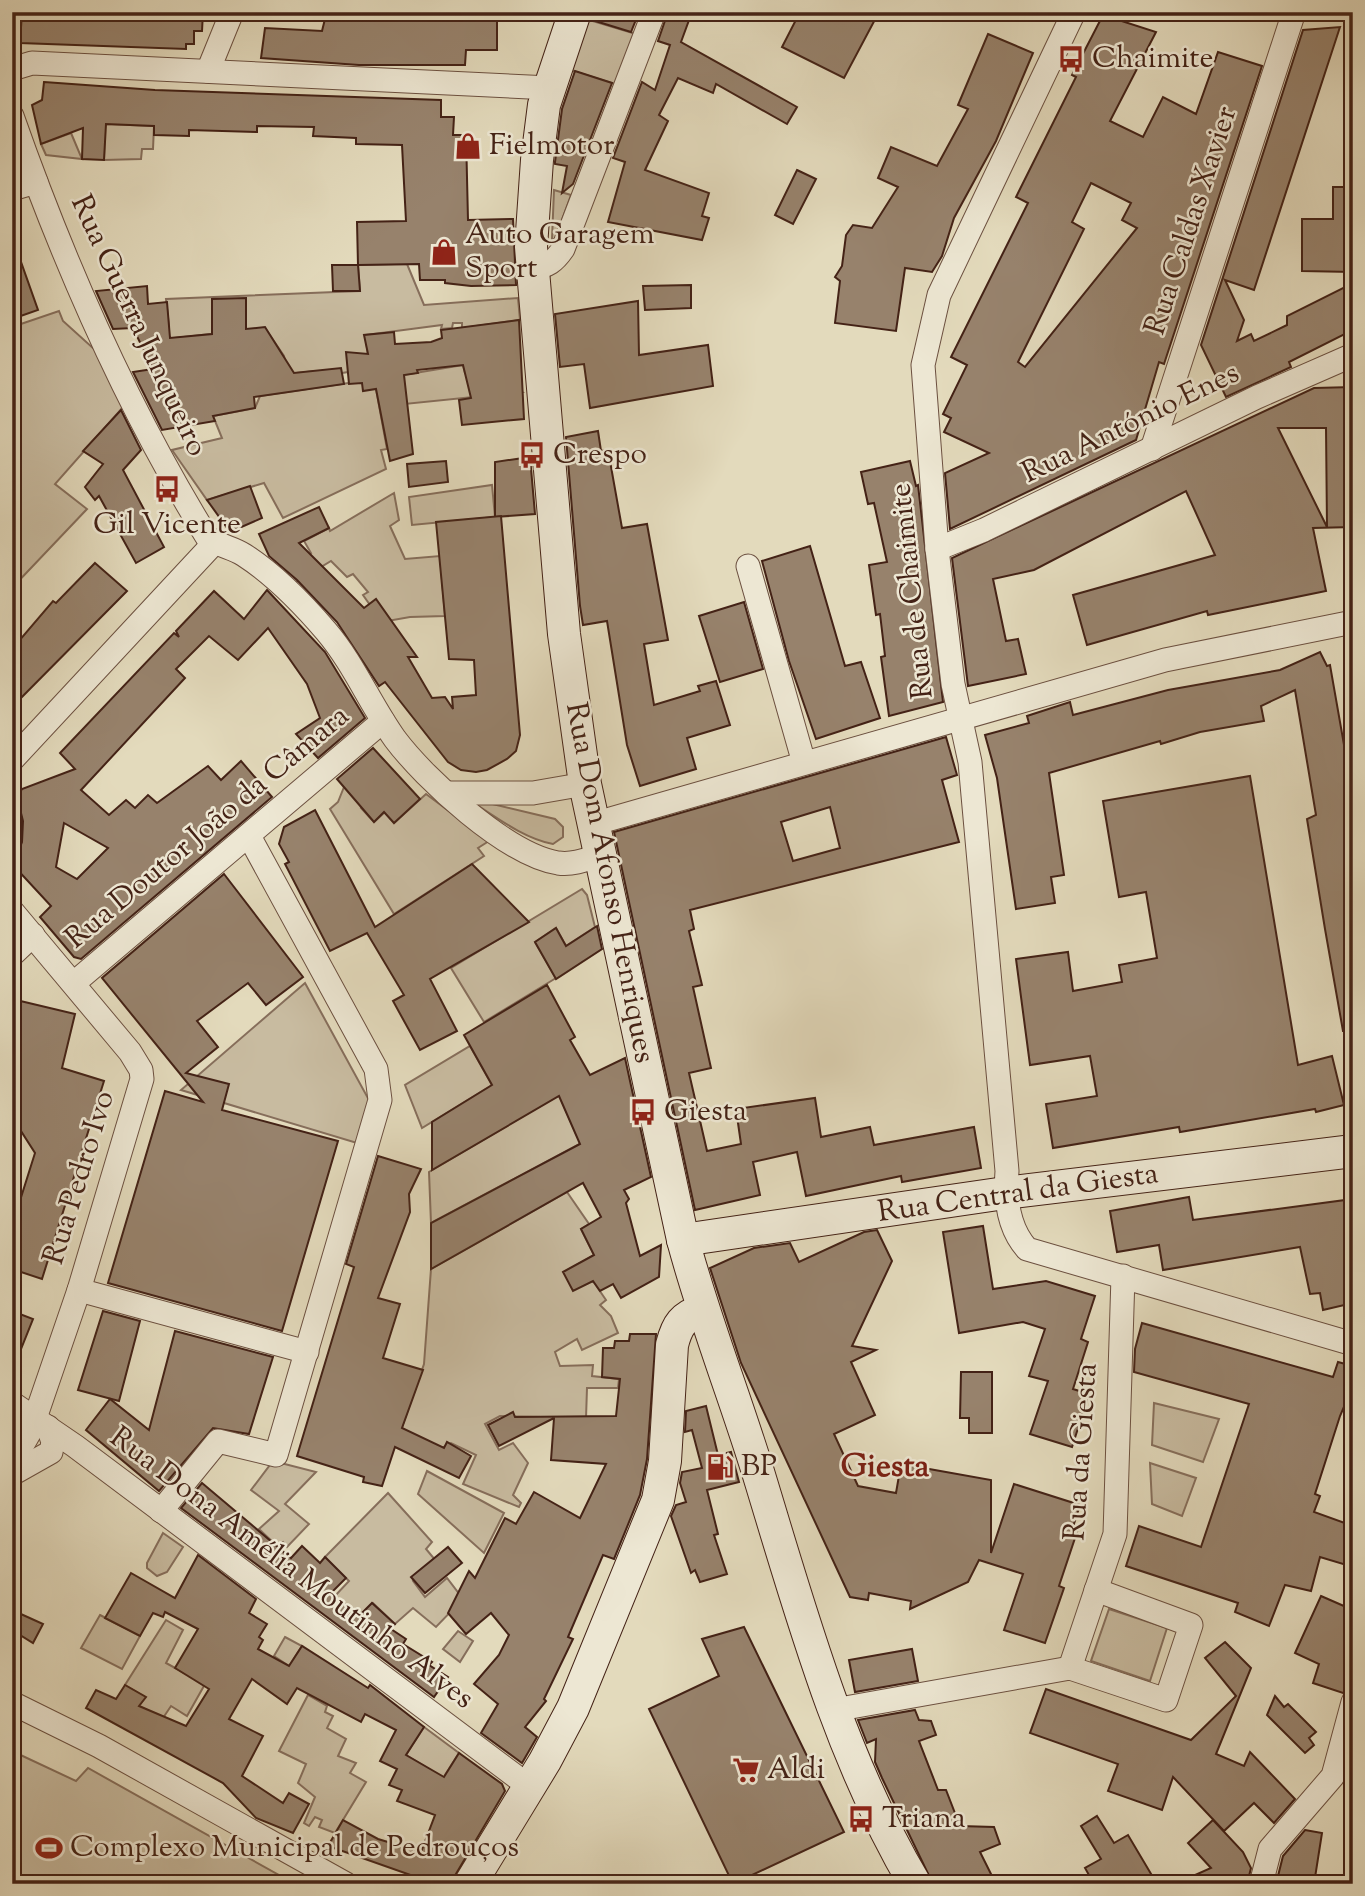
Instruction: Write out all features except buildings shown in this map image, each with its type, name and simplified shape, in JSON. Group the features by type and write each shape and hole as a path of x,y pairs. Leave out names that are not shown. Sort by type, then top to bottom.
{"main road":[{"name":"Rua Dom Afonso Henriques","path":"575,12 550,88 537,160 533,268 564,634 585,783 683,1240 702,1310 743,1426 806,1632 834,1710 906,1881"},
{"name":"Rua Central da Giesta","path":"683,1240 1005,1193 1353,1150"},
{"path":"470,1884 530,1787 573,1708 659,1500 665,1461 672,1345 677,1327 684,1319 702,1310"}],"street":[{"path":"208,71 232,12"},
{"path":"533,268 546,267 563,248 654,12"},
{"name":"Rua de Chaimite","path":"1074,12 939,295 923,365 937,549 959,719 971,762 1007,1171 1005,1193 1016,1236 1027,1249 1353,1344"},
{"name":"Rua Caldas Xavier","path":"1152,449 1294,12"},
{"path":"12,69 32,63 550,88"},
{"name":"Rua Guerra Junqueiro","path":"12,116 36,182 131,401 201,528 214,543"},
{"path":"12,189 36,182"},
{"name":"Rua António Enes","path":"937,549 984,530 1257,397 1353,355"},
{"path":"12,760 214,543 234,548 261,566 298,601 327,633 383,722 413,760 486,827 545,860 573,864 599,855"},
{"path":"748,566 804,763"},
{"path":"593,824 1165,660 1353,622"},
{"name":"Rua Doutor João da Câmara","path":"74,984 383,722"},
{"path":"449,793 533,793 585,783"},
{"path":"160,1511 218,1441 276,1455 377,1114 380,1084 376,1069 249,836"},
{"name":"Rua Pedro Ivo","path":"12,911 130,1052 141,1070 142,1079 42,1423"},
{"path":"12,955 33,934"},
{"name":"Rua da Giesta","path":"1070,1668 1115,1534 1123,1276"},
{"path":"79,1290 307,1352"},
{"name":"Rua Dona Amélia Moutinho Alves","path":"12,1403 530,1787"},
{"path":"12,1463 42,1423 53,1442 51,1452 12,1474"},
{"path":"834,1710 1070,1668 1166,1700 1191,1625 1096,1590"},
{"path":"1261,1884 1270,1849 1333,1776 1353,1702"},
{"path":"12,1703 99,1746 346,1884"}],"shaded area":[{"path":"586,19 636,34 618,85 570,70"},
{"path":"105,124 154,126 153,149 142,149 141,159 104,160"},
{"path":"71,133 82,159 46,155 41,144"},
{"path":"554,190 571,195 555,239 552,239"},
{"path":"407,264 424,305 518,298 520,320 462,328 462,323 453,323 452,328 441,329 442,325 365,335 368,354 348,372 324,376 315,371 287,374 284,356 265,328 147,341 141,328 169,326 166,299 360,291 358,265"},
{"path":"59,311 63,321 104,358 124,406 55,484 87,509 12,588 12,327"},
{"path":"463,365 465,373 483,370 522,392 395,405 391,377"},
{"path":"362,381 376,389 387,449 381,450 386,469 283,518 264,483 207,500 172,450 222,438 213,416 255,408 260,396"},
{"path":"492,485 495,517 412,525 409,497"},
{"path":"394,493 399,520 390,526 405,559 440,556 445,616 410,617 382,622 363,595 368,592 353,574 347,577 331,561 293,584 272,565 289,553 294,562 311,553 304,541 329,528 330,531"},
{"path":"344,787 369,799 361,808 374,822 385,812 394,823 426,794 489,841 478,848 484,856 394,914 330,809 338,802"},
{"path":"480,801 555,819 563,827 563,837 553,844 533,838 477,805"},
{"path":"582,889 587,895 595,927 566,946 556,928 535,942 556,978 484,1022 451,968"},
{"path":"305,983 369,1100 357,1143 181,1090"},
{"path":"470,1046 492,1085 422,1128 405,1085"},
{"path":"559,1095 576,1134 600,1125 602,1132 431,1223 429,1172"},
{"path":"567,1192 589,1224 581,1229 594,1255 564,1272 593,1281 606,1300 600,1305 611,1316 618,1333 582,1350 577,1339 555,1352 560,1366 593,1365 592,1376 619,1379 618,1388 587,1388 586,1418 500,1416 485,1424 499,1450 513,1443 528,1463 513,1495 521,1503 519,1507 463,1484 476,1455 451,1443 438,1450 401,1430 424,1364 431,1269"},
{"path":"1154,1403 1219,1419 1203,1462 1152,1445"},
{"path":"273,1461 316,1472 285,1504 309,1524 287,1547 283,1542 277,1546 259,1529 279,1511 251,1490"},
{"path":"1150,1463 1196,1478 1182,1516 1152,1504"},
{"path":"427,1471 504,1513 484,1553 418,1494"},
{"path":"388,1493 432,1542 426,1549 436,1561 413,1581 425,1597 447,1578 463,1599 436,1627 413,1608 395,1624 373,1603 361,1614 333,1598 349,1581 325,1557"},
{"path":"163,1533 183,1547 167,1572 157,1576 147,1568 147,1563"},
{"path":"1109,1609 1167,1628 1150,1681 1091,1661"},
{"path":"100,1615 140,1636 122,1669 81,1648"},
{"path":"166,1620 183,1630 166,1663 186,1674 209,1677 187,1716 171,1706 163,1718 139,1706 145,1697 125,1685"},
{"path":"458,1631 473,1641 460,1662 443,1649"},
{"path":"285,1637 302,1646 289,1666 274,1656"},
{"path":"308,1695 327,1706 325,1712 333,1716 327,1728 346,1739 338,1756 356,1763 350,1773 366,1782 335,1833 319,1827 322,1820 315,1817 309,1826 304,1823 315,1797 298,1783 306,1764 279,1751"},
{"path":"424,1727 459,1753 445,1775 442,1789 424,1766 406,1755"},
{"path":"12,1751 76,1781 88,1768 295,1884 12,1884"}],"place":[{"name":"Chaimite","path":"1071,59"},
{"name":"Fielmotor","path":"468,146"},
{"name":"Auto Garagem Sport","path":"444,252"},
{"name":"Crespo","path":"532,455"},
{"name":"Gil Vicente","path":"167,489"},
{"name":"Giesta","path":"643,1112"},
{"name":"BP","path":"720,1467"},
{"name":"Aldi","path":"746,1770"},
{"name":"Triana","path":"861,1819"},
{"name":"Complexo Municipal de Pedrouços","path":"49,1848"}],"district":[{"name":"Giesta","path":"885,1468"}]}
